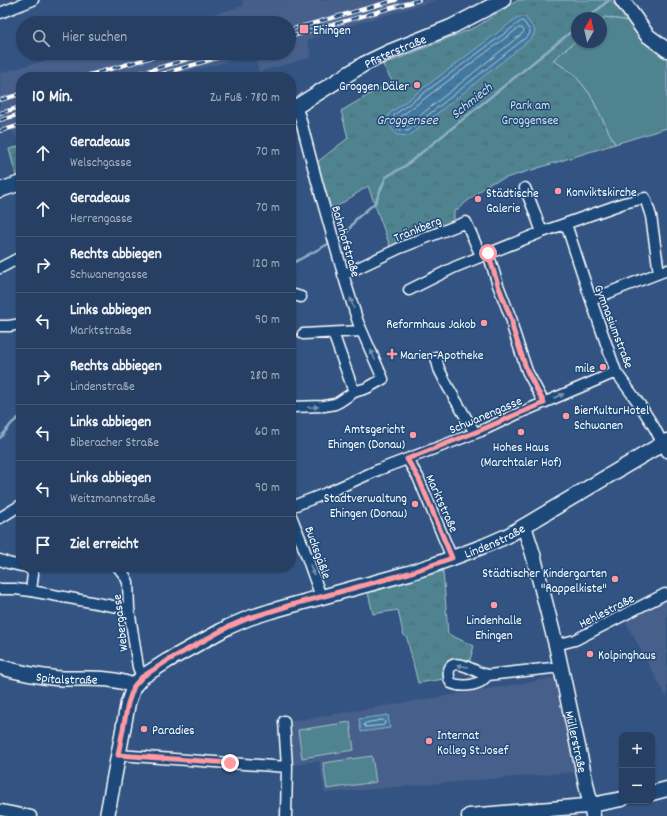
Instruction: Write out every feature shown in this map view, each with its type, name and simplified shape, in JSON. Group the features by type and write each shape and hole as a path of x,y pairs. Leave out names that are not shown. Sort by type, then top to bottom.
{"street":[{"path":"0,13 33,0"},
{"name":"Pfisterstraße","path":"296,108 364,64 389,52 451,27 503,0"},
{"path":"622,1 647,35 667,50"},
{"name":"Bahnhofstraße","path":"296,112 300,117 337,254 358,322 383,379 366,388 354,392"},
{"path":"0,190 16,185"},
{"path":"525,188 542,232"},
{"path":"409,290 455,267 542,232 624,203 645,198 651,216 663,272 591,300"},
{"name":"Tränkberg","path":"343,275 400,248 466,222 485,255"},
{"name":"Gymnasiumstraße","path":"566,224 616,372 666,445"},
{"path":"485,255 512,321 513,329 527,371 544,403"},
{"path":"0,268 16,260"},
{"path":"0,326 16,325"},
{"path":"303,334 362,331"},
{"path":"296,407 335,404 354,392 333,333"},
{"path":"436,357 439,369 445,381 475,433"},
{"name":"Schwanengasse","path":"296,505 378,470 475,433 616,372"},
{"name":"Lindenstraße","path":"138,681 167,661 228,627 249,618 409,573 484,546 507,536 666,445"},
{"name":"Marktstraße","path":"407,459 419,479 452,558"},
{"path":"0,518 16,509"},
{"name":"Müllerstraße","path":"524,526 533,554 556,645 592,811"},
{"name":"Bucksgäßle","path":"296,528 321,597"},
{"path":"0,560 16,565"},
{"path":"31,591 32,572"},
{"name":"Webergasse","path":"122,572 128,582 128,609 138,667 138,681"},
{"path":"0,590 15,589 31,591 128,609"},
{"name":"Hehlestraße","path":"556,645 575,640 665,594"},
{"name":"Spitalstraße","path":"0,667 38,676 56,678 117,680 127,683 138,681"},
{"path":"488,676 561,667"},
{"path":"106,816 128,703 138,681"},
{"path":"284,721 287,767 286,816"},
{"path":"118,755 287,767"},
{"path":"655,792 667,790"},
{"path":"469,816 592,811 619,800"},
{"path":"0,810 31,816"}],"shaded area":[{"path":"242,0 438,0 348,26 348,28 307,40 312,57 259,72 256,60 296,60 296,16 207,16 243,6"},
{"path":"47,60 232,60 184,72 16,72 16,138 12,130 0,133 0,73"},
{"path":"667,598 667,698 625,621"},
{"name":"Internat Kolleg St.Josef","path":"554,678 575,772 325,793 319,761 293,765 287,722"}],"green space":[{"name":"Park am Groggensee","path":"518,0 611,0 628,21 607,17 607,12 571,12 571,45 553,60 574,74 590,94 615,144 490,183 454,212 454,221 391,249 368,186 330,211 316,163 348,138 341,111 392,81 383,65 476,27"},
{"path":"607,17 628,21 634,18 667,50 667,128 615,144 590,94 574,74 553,60 571,45 571,48 607,48"},
{"path":"16,147 16,176 9,149"},
{"path":"443,571 448,634 474,646 469,663 459,660 449,662 445,668 444,679 418,683 407,638 403,634 398,610 373,614 368,593"},
{"path":"350,722 354,750 302,758 298,730"},
{"path":"372,756 376,782 327,789 323,763"}],"water":[{"name":"Groggensee","path":"518,17 525,17 535,30 533,37 409,136 397,135 389,124 389,114"},
{"path":"388,715 390,728 361,732 359,719"}],"waterway":[{"name":"Schmiech","path":"595,12 609,0"},
{"name":"Schmiech","path":"337,240 346,234 356,219 375,203 386,177 405,166 571,32"},
{"name":"Schmiech","path":"296,261 332,242"},
{"name":"Schmiech","path":"0,438 16,420"}],"railway":[{"path":"296,28 396,0"},
{"path":"296,35 419,0"},
{"path":"100,72 142,60"},
{"path":"144,72 186,60"},
{"path":"168,72 210,60"},
{"path":"0,100 16,95"},
{"path":"0,113 16,108"},
{"path":"0,120 16,115"},
{"path":"0,131 16,126"}],"place":[{"name":"Ehingen","path":"304,29"},
{"name":"Groggen Däler","path":"417,85"},
{"name":"Konviktskirche","path":"558,191"},
{"name":"Städtische Galerie","path":"478,199"},
{"name":"Reformhaus Jakob","path":"484,323"},
{"name":"Marien-Apotheke","path":"392,354"},
{"name":"mile","path":"603,367"},
{"name":"BierKulturHotel Schwanen","path":"566,416"},
{"name":"Hohes Haus (Marchtaler Hof)","path":"521,432"},
{"name":"Amtsgericht Ehingen (Donau)","path":"413,435"},
{"name":"Stadtverwaltung Ehingen (Donau)","path":"415,504"},
{"name":"Städtischer Kindergarten \"Rappelkiste\"","path":"615,579"},
{"name":"Lindenhalle Ehingen","path":"494,605"},
{"name":"Kolpinghaus","path":"590,654"},
{"name":"Paradies","path":"144,729"},
{"name":"Internat Kolleg St.Josef","path":"429,741"}],"route":[{"path":"230,763 118,755 128,703 134,686 138,680 167,661 228,627 249,618 409,573 452,558 419,479 407,459 544,403 527,371 513,329 512,321 498,285 488,253"}]}
